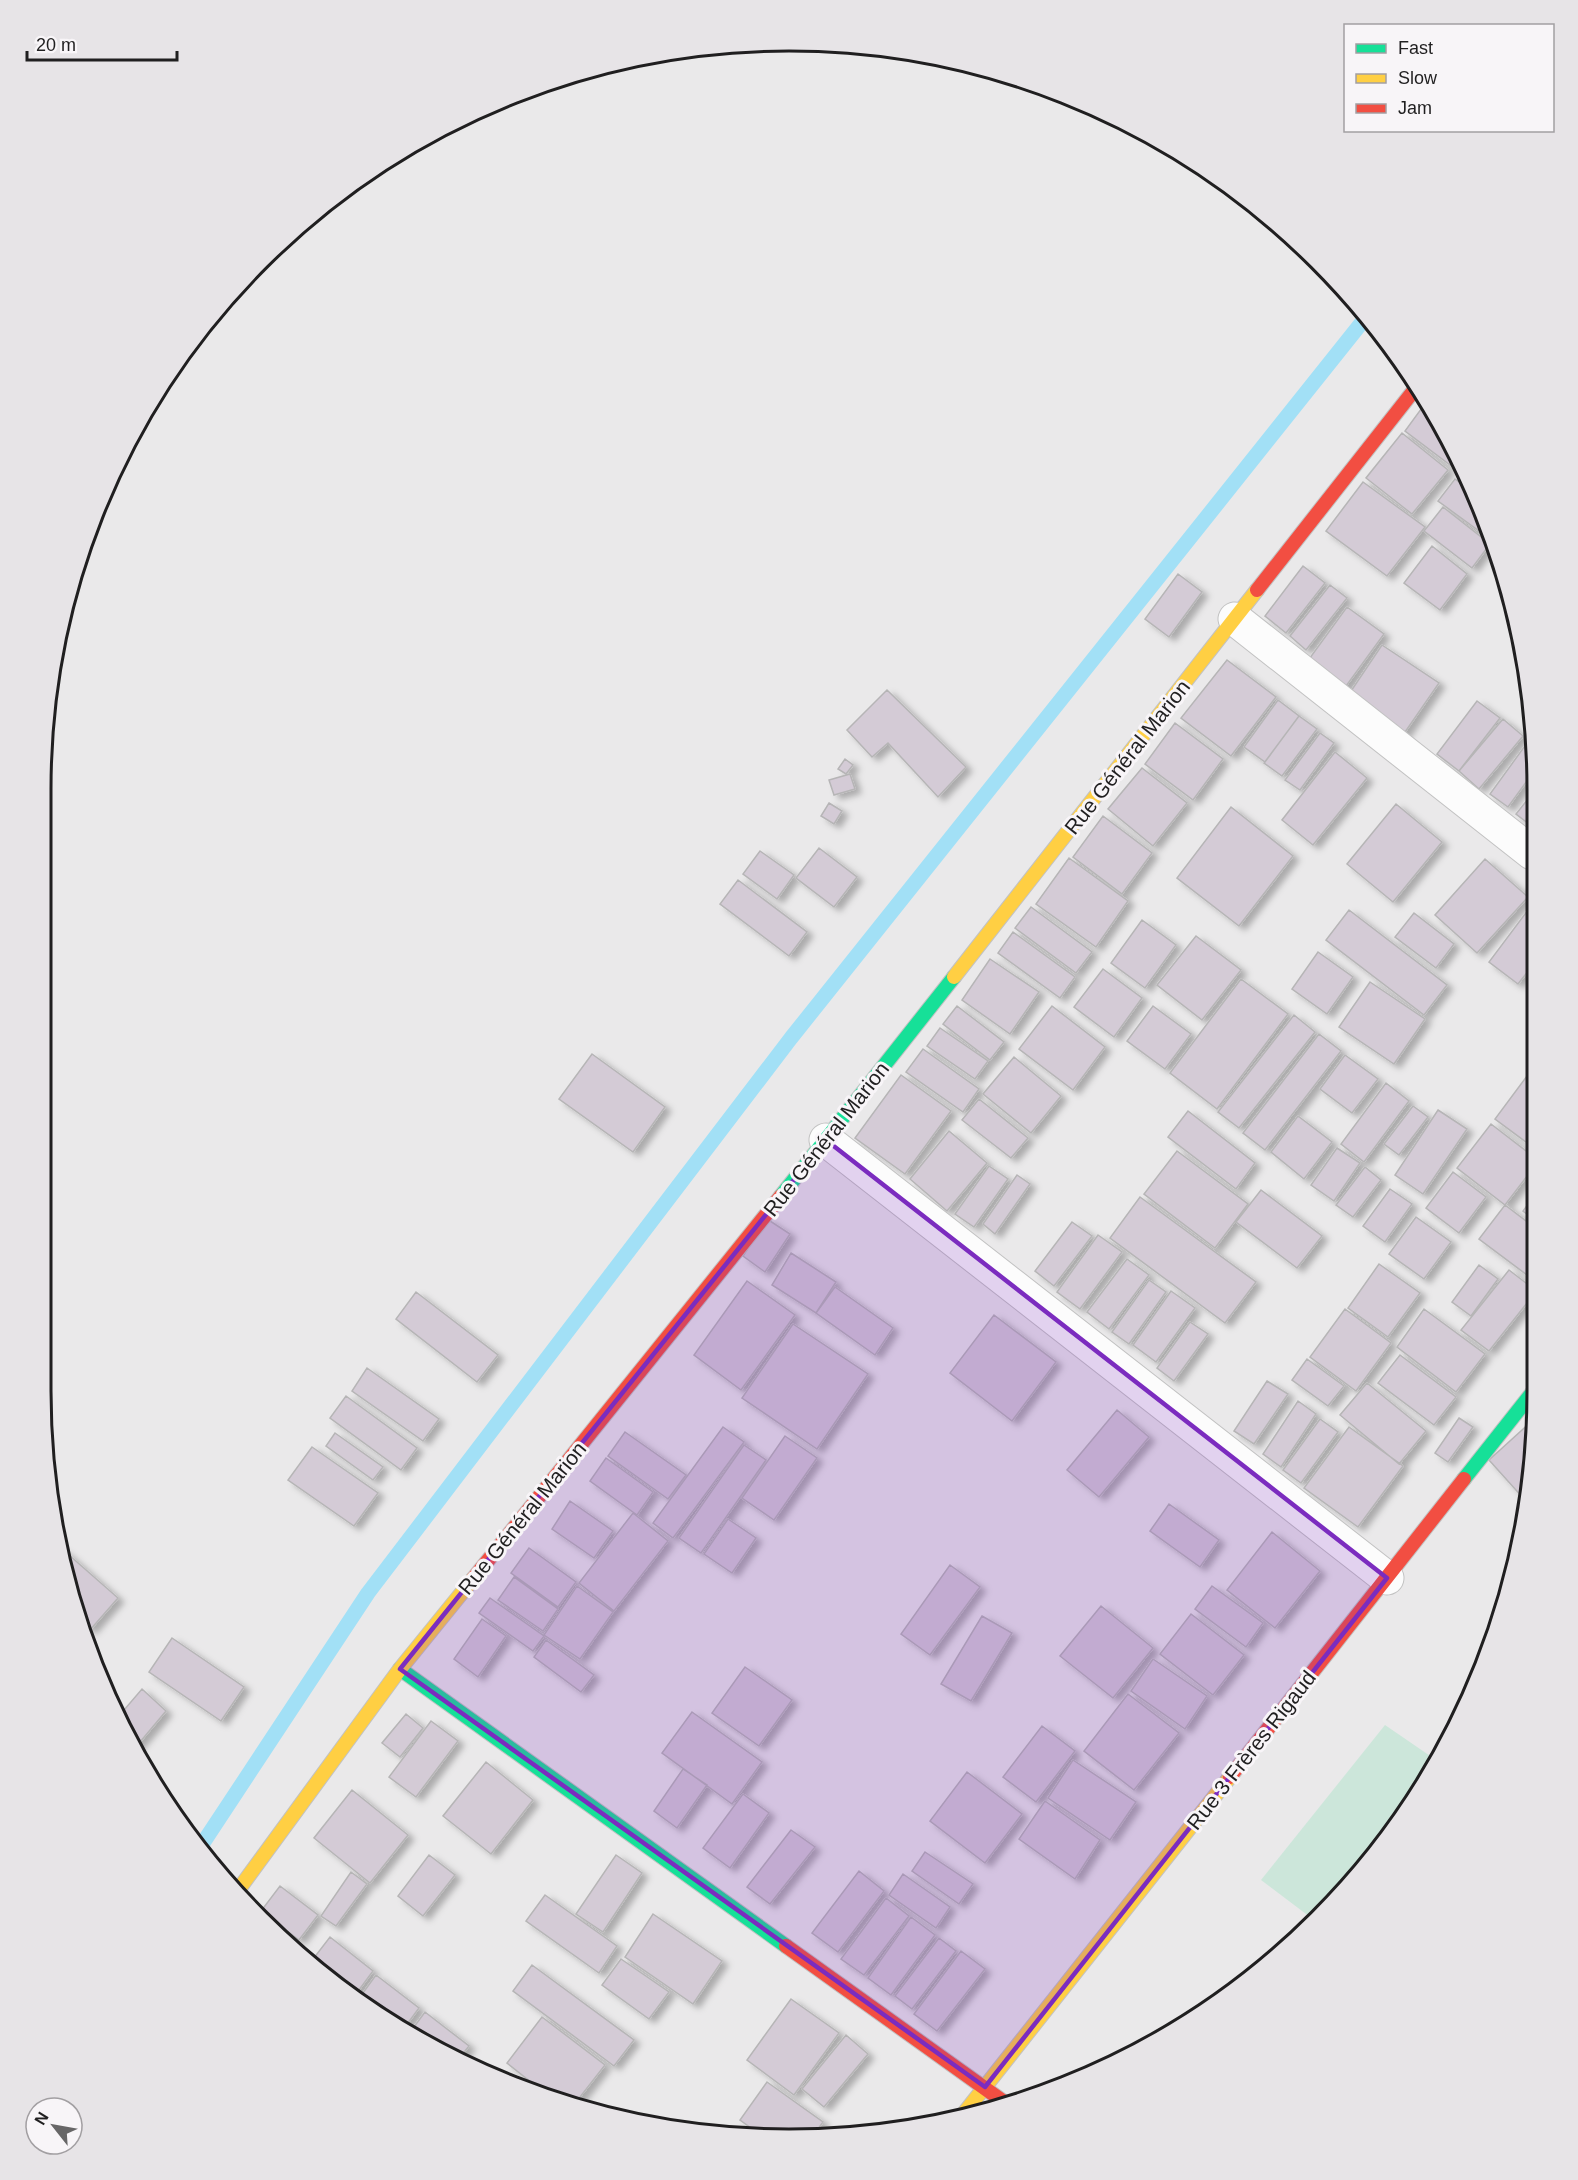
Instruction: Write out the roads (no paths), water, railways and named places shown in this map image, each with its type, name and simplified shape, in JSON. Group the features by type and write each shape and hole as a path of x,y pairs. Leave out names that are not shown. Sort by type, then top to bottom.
{"street":[{"name":"Rue Général Marion","path":"241,1886 400,1669 826,1140 1412,393"},
{"path":"1235,619 1527,849"},
{"path":"826,1140 1387,1578"},
{"name":"Rue 3 Frères Rigaud","path":"969,2106 1527,1400"},
{"path":"400,1669 999,2098"}],"waterway":[{"path":"205,1841 368,1593 791,1038 1361,324"}]}
